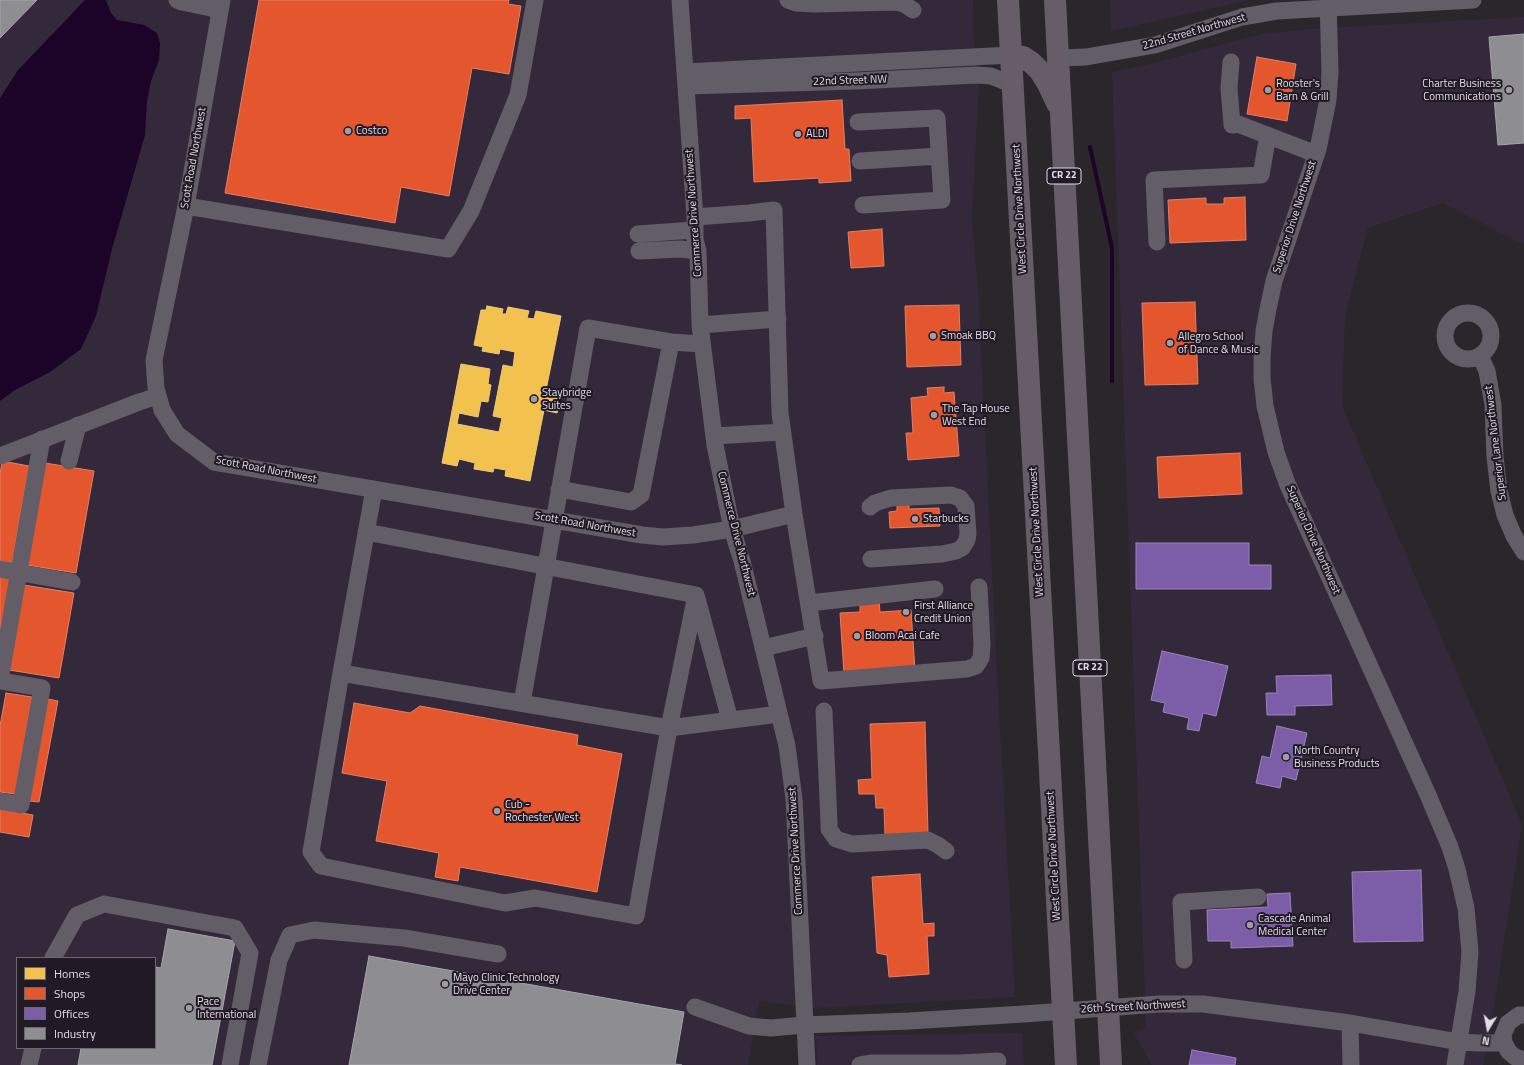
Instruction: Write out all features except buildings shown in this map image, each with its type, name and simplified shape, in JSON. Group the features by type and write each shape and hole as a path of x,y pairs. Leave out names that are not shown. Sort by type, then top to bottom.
{"main road":[{"name":"West Circle Drive Northwest","path":"1008,0 1066,1065"},
{"name":"CR 22","path":"1056,0 1111,1065"},
{"path":"1011,55 1023,57 1040,71 1061,112"}],"street":[{"path":"178,0 182,2 221,5"},
{"path":"186,206 448,249 471,211 518,95 535,0"},
{"name":"Commerce Drive Northwest","path":"680,0 702,344 714,436 732,529 742,561 787,746 794,799 807,1065"},
{"path":"788,0 796,4 896,2 904,4 913,10"},
{"name":"22nd Street Northwest","path":"1059,58 1086,57 1155,45 1242,17 1277,11 1329,4 1473,0"},
{"name":"Superior Drive Northwest","path":"1329,4 1330,72 1323,126 1316,154 1278,267 1268,309 1264,331 1262,357 1265,406 1276,452 1287,482 1428,795 1450,847 1457,869 1466,908 1470,952 1467,991 1455,1065"},
{"name":"Scott Road Northwest","path":"221,5 186,206 154,360 156,388 162,410 177,434 214,462 642,535 663,537 693,535 732,529 794,514"},
{"name":"22nd Street NW","path":"685,79 1011,55"},
{"path":"1231,62 1230,88 1232,125 1238,124 1316,154"},
{"name":"22nd Street NW","path":"685,79 856,81 976,74 991,76 1013,85"},
{"path":"858,122 937,118 940,156 942,200 863,205"},
{"path":"1157,242 1154,180 1260,175 1268,135"},
{"path":"860,161 940,156"},
{"path":"639,241 680,249 696,234 749,213 774,210 780,413 794,514 815,636 821,681 967,669 976,666 981,658 982,644 979,587"},
{"path":"700,325 778,319"},
{"path":"522,703 588,328 671,342 702,344"},
{"path":"559,489 631,502 641,495 671,342"},
{"name":"Superior Lane Northwest","path":"1480,356 1487,371 1493,405 1495,457 1499,491 1505,515 1514,536 1524,552"},
{"path":"0,456 78,425 158,396"},
{"path":"69,461 78,425"},
{"path":"714,436 782,432"},
{"path":"0,801 21,805 42,688 0,680 42,439"},
{"path":"374,489 311,852 321,866 505,903 535,898 636,916 696,595"},
{"path":"870,506 875,502 891,498 951,495 960,498 966,506 968,534 964,544 956,551 942,554 871,559"},
{"path":"366,532 696,595"},
{"path":"0,569 72,582"},
{"path":"809,603 935,589"},
{"path":"696,595 730,720"},
{"path":"763,648 815,636"},
{"path":"341,673 670,728 779,714"},
{"path":"824,711 829,829 836,839 852,844 928,840 946,851"},
{"path":"1184,960 1181,902 1258,897"},
{"path":"54,957 77,915 104,904 235,928 250,953 230,1065"},
{"path":"258,1065 280,960 290,935 314,930 404,938 498,954"},
{"name":"26th Street Northwest","path":"695,1007 749,1026 771,1028 804,1024 909,1021 1180,1003 1203,1004 1350,1023 1459,1042"},
{"path":"1524,1015 1519,1015 1508,1023 1503,1035 1504,1043 1509,1052 1515,1057 1524,1060"},
{"path":"1350,1023 1351,1065"},
{"path":"1459,1042 1504,1043"},
{"path":"29,1065 33,1049"},
{"path":"860,1065 960,1064 998,1061"}],"shaded area":[{"path":"0,0 973,0 974,45 979,79 972,220 978,289 1015,997 814,1008 759,1001 748,1065 0,1065"},
{"path":"85,0 106,0 111,13 117,20 144,25 157,33 160,43 159,60 151,81 147,101 145,135 112,249 96,316 81,349 50,372 15,390 0,401 0,98 18,70"},
{"path":"1110,0 1250,0 1111,31"},
{"path":"1524,17 1524,243 1518,242 1443,203 1368,228 1345,315 1342,406 1522,824 1495,1001 1483,1065 1152,1065 1134,1033 1146,1028 1112,72 1143,66 1261,34 1309,29"},
{"path":"1022,1033 1024,1065 817,1065 816,1036"}],"waterway":[{"path":"1090,147 1112,248 1112,381"}],"place":[{"name":"Rooster's Barn & Grill","path":"1268,90"},
{"name":"Charter Business Communications","path":"1509,90"},
{"name":"Costco","path":"348,131"},
{"name":"ALDI","path":"798,134"},
{"name":"Smoak BBQ","path":"933,336"},
{"name":"Allegro School of Dance & Music","path":"1170,343"},
{"name":"Staybridge Suites","path":"534,399"},
{"name":"The Tap House West End","path":"934,415"},
{"name":"Starbucks","path":"915,519"},
{"name":"First Alliance Credit Union","path":"906,612"},
{"name":"Bloom Acai Cafe","path":"857,636"},
{"name":"North Country Business Products","path":"1286,757"},
{"name":"Cub - Rochester West","path":"497,811"},
{"name":"Cascade Animal Medical Center","path":"1250,925"},
{"name":"Mayo Clinic Technology Drive Center","path":"445,984"},
{"name":"Pace International","path":"189,1008"}]}
